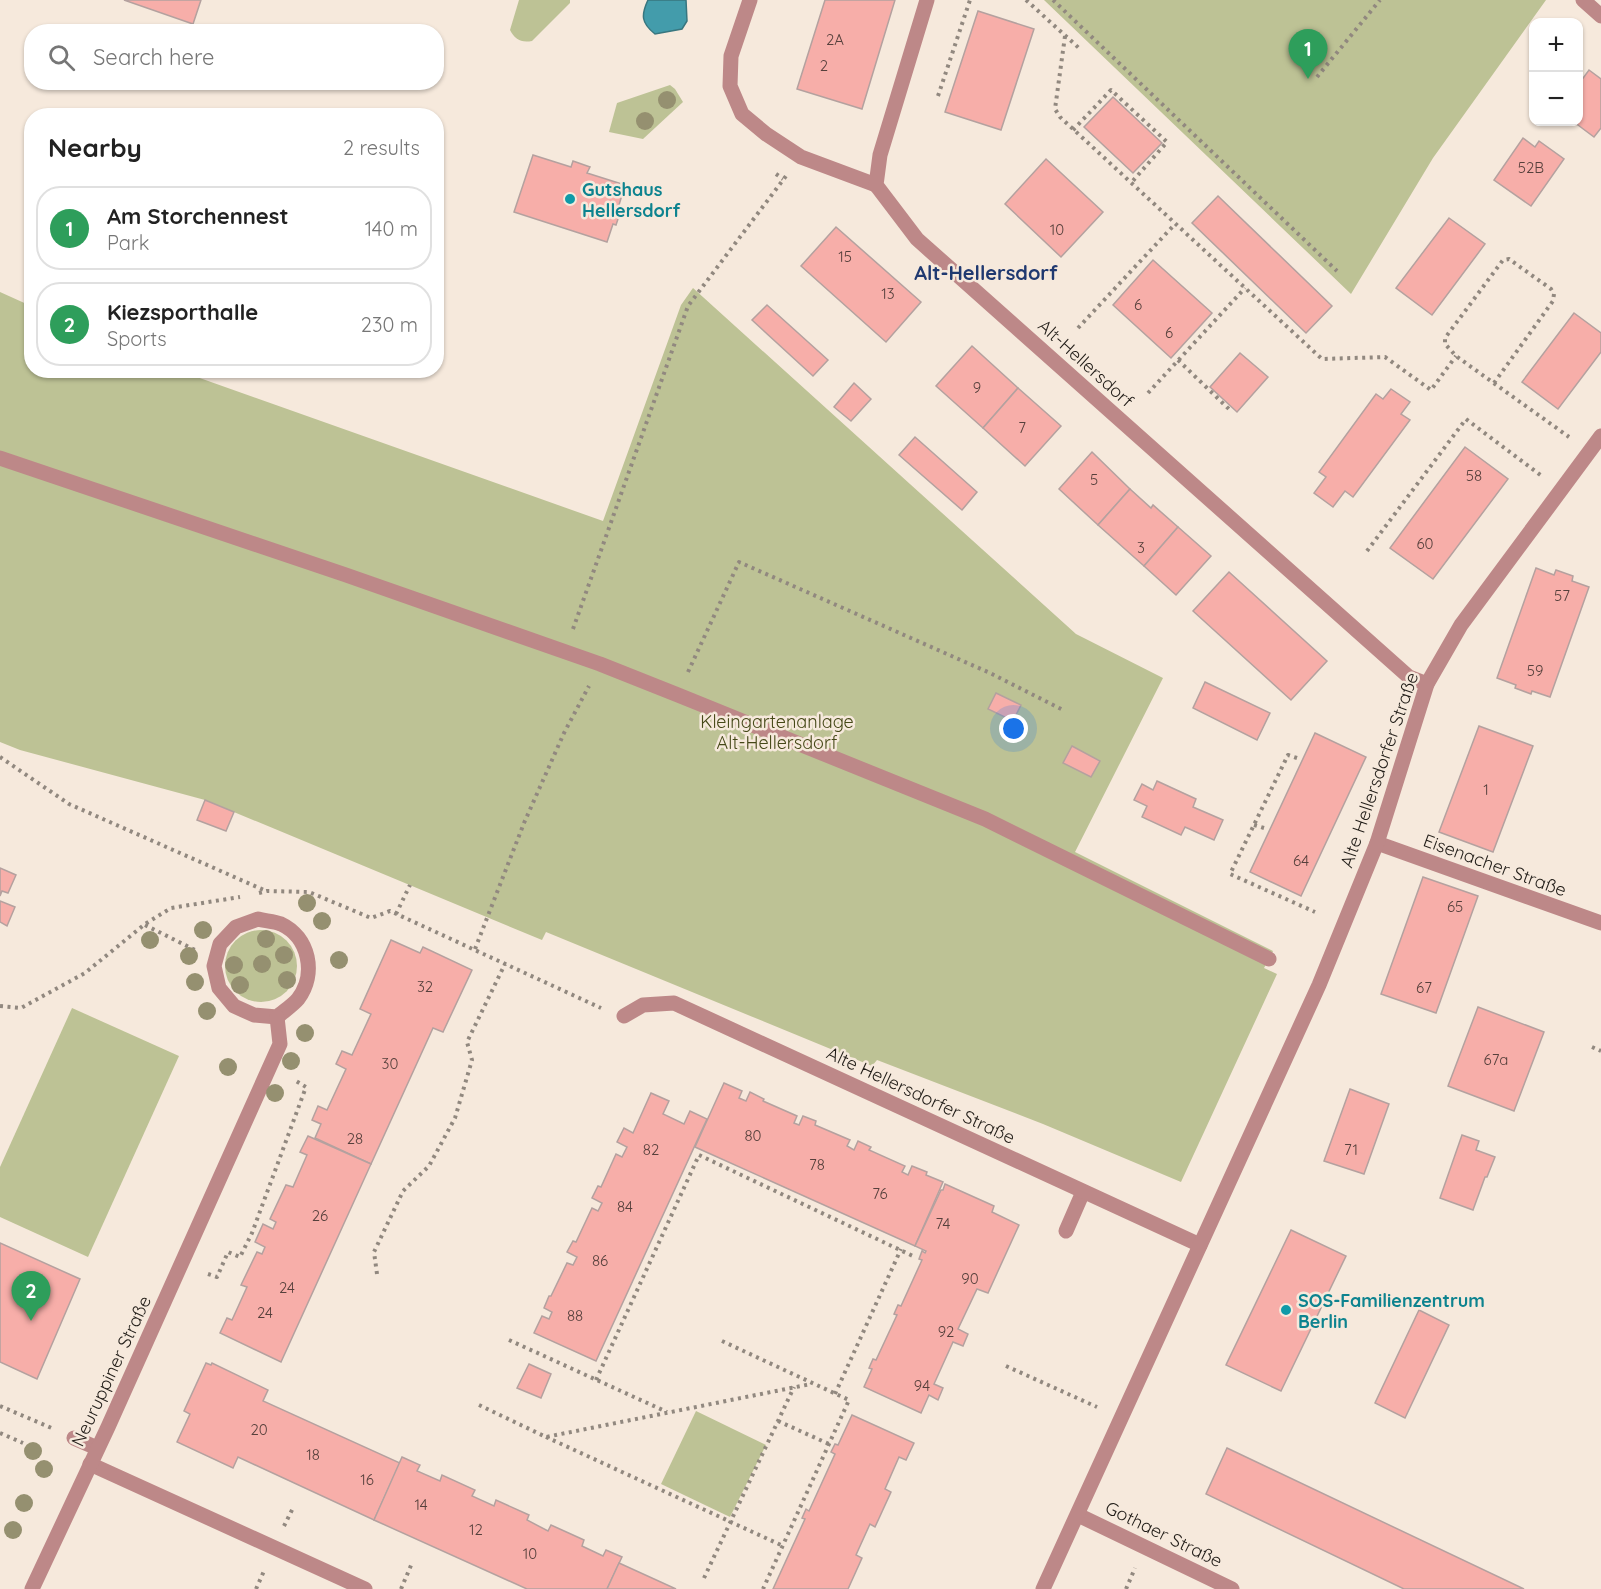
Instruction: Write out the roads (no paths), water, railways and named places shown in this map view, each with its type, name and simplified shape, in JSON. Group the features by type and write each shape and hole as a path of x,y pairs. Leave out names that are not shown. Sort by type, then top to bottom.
{"street":[{"path":"750,0 731,56 730,86 742,114 766,134 801,157 876,185 880,155 927,0"},
{"path":"1583,0 1601,16"},
{"name":"Alt-Hellersdorf","path":"876,185 917,239 1409,677 1427,684"},
{"name":"Alte Hellersdorfer Straße","path":"1044,1589 1318,985 1377,843 1427,684 1461,625 1601,436"},
{"path":"0,458 600,664 984,819 1269,958"},
{"name":"Eisenacher Straße","path":"1377,843 1601,923"},
{"path":"258,920 280,923 299,937 309,957 308,980 298,999 277,1017 254,1015 234,1006 219,988 215,961 220,944 236,927 258,920"},
{"name":"Alte Hellersdorfer Straße","path":"624,1016 643,1005 674,1003 1200,1245"},
{"name":"Neuruppiner Straße","path":"277,1017 279,1044 90,1464 364,1589"},
{"path":"1066,1231 1083,1192"},
{"path":"74,1438 97,1448"},
{"path":"32,1589 90,1464"},
{"name":"Gothaer Straße","path":"1078,1515 1232,1589"}],"water":[{"path":"648,0 686,0 687,21 682,29 655,34 647,26 644,18"}],"place":[{"name":"Am Storchennest","path":"1308,79"},
{"name":"Gutshaus Hellersdorf","path":"570,199"},
{"name":"SOS-Familienzentrum Berlin","path":"1286,1310"},
{"name":"Kiezsporthalle","path":"31,1321"}],"district":[{"name":"Alt-Hellersdorf","path":"986,272"}],"park label":[{"name":"Kleingartenanlage Alt-Hellersdorf","path":"777,731"}]}
